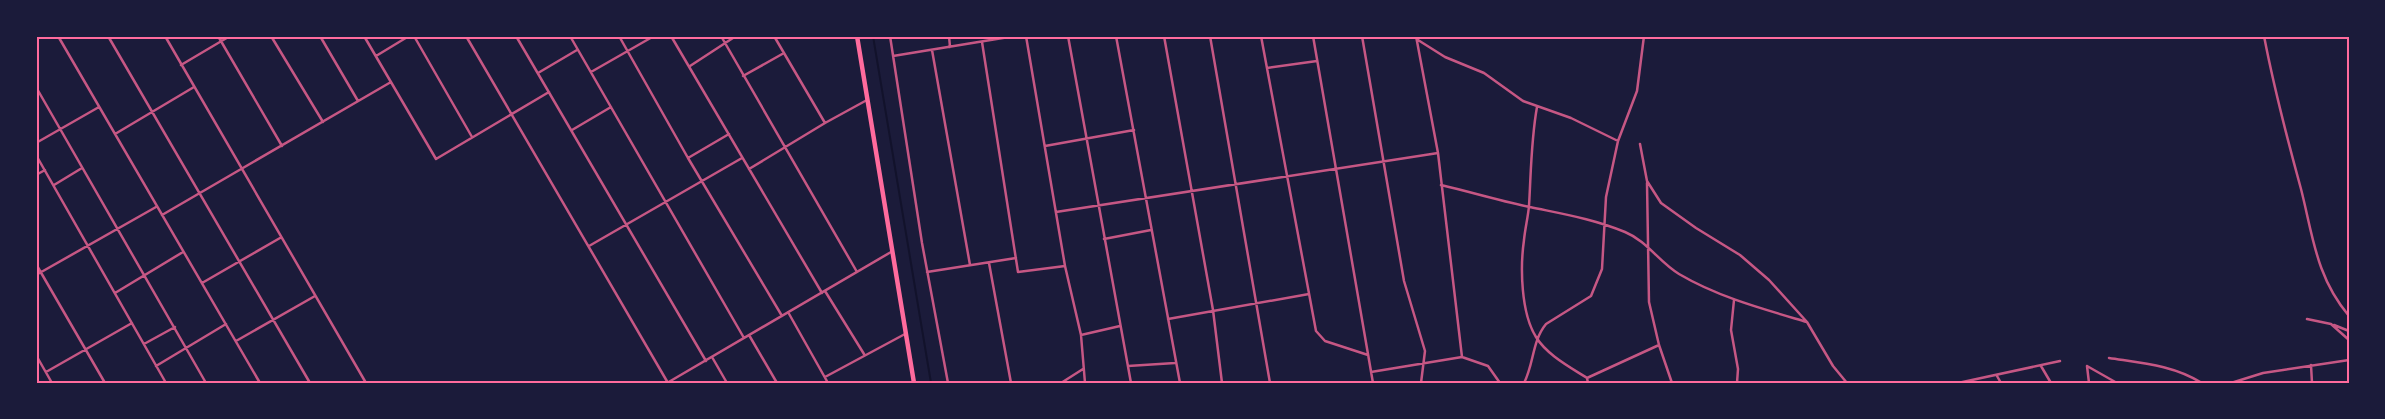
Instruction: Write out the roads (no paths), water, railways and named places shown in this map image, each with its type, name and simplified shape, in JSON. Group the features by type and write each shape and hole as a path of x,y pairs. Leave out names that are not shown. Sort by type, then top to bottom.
{"main road":[{"path":"857,36 913,383"}],"street":[{"path":"58,36 260,383"},
{"path":"108,36 310,383"},
{"path":"164,36 366,383"},
{"path":"218,36 282,146"},
{"path":"181,65 230,36"},
{"path":"271,36 323,122"},
{"path":"320,36 358,101"},
{"path":"364,36 435,158 549,92"},
{"path":"376,56 409,36"},
{"path":"414,36 472,137"},
{"path":"466,36 668,383 892,251"},
{"path":"516,36 706,361"},
{"path":"570,36 667,201 744,338"},
{"path":"619,36 688,158 782,316"},
{"path":"591,72 654,36"},
{"path":"671,36 822,293"},
{"path":"721,36 857,272"},
{"path":"690,66 736,36"},
{"path":"774,36 825,123"},
{"path":"890,36 927,272 948,383"},
{"path":"948,36 950,47"},
{"path":"893,56 1015,36"},
{"path":"1026,36 1065,266 1081,335 1085,383"},
{"path":"1068,36 1131,383"},
{"path":"1116,36 1180,383"},
{"path":"1164,36 1213,310 1222,383"},
{"path":"1210,36 1270,383"},
{"path":"1261,36 1316,332 1320,338 1368,355"},
{"path":"1314,36 1373,383"},
{"path":"1362,36 1404,281 1425,351 1421,383"},
{"path":"1524,383 1529,373 1537,339 1546,324 1592,296 1602,269 1606,197 1618,141 1637,90 1644,36"},
{"path":"2264,36 2318,259 2330,291 2349,316"},
{"path":"1417,38 1445,57 1484,73 1523,101 1571,118 1618,141"},
{"path":"1417,38 1438,152 1462,357"},
{"path":"982,42 1016,258 1020,273 1065,266"},
{"path":"538,73 578,49"},
{"path":"932,50 970,265"},
{"path":"743,76 784,53"},
{"path":"1267,68 1317,61"},
{"path":"162,215 391,82"},
{"path":"36,87 146,274 206,383"},
{"path":"115,134 194,87"},
{"path":"749,169 867,100"},
{"path":"36,143 99,107"},
{"path":"572,130 611,107"},
{"path":"1537,107 1532,138 1529,207 1524,242 1524,306 1528,321 1537,339 1560,360 1586,378 1588,383"},
{"path":"1045,146 1134,130"},
{"path":"688,158 729,134"},
{"path":"1640,144 1647,181 1649,302 1659,345 1672,383"},
{"path":"1056,212 1438,152"},
{"path":"36,155 165,381 159,383"},
{"path":"589,246 742,158"},
{"path":"54,185 82,168"},
{"path":"36,175 45,170"},
{"path":"1647,181 1656,197 1667,208 1754,266 1806,322 1833,366 1846,383"},
{"path":"1442,185 1529,207 1572,214 1625,232 1649,248 1676,272 1734,300 1806,322"},
{"path":"36,275 157,206"},
{"path":"1104,239 1151,230"},
{"path":"202,284 280,238"},
{"path":"115,293 183,252"},
{"path":"927,272 1016,258"},
{"path":"989,263 1011,383"},
{"path":"36,264 105,383"},
{"path":"825,291 864,354"},
{"path":"1168,319 1309,294"},
{"path":"236,341 315,296"},
{"path":"1734,300 1731,330 1738,369 1737,383"},
{"path":"788,312 828,383"},
{"path":"2307,319 2331,324 2349,331"},
{"path":"46,372 85,348 132,323"},
{"path":"156,366 226,324"},
{"path":"2331,324 2349,340"},
{"path":"1081,335 1120,326"},
{"path":"144,344 174,327"},
{"path":"825,377 864,354 906,334"},
{"path":"749,335 776,383"},
{"path":"1586,378 1659,345"},
{"path":"36,356 52,383"},
{"path":"712,357 727,383"},
{"path":"1372,372 1462,357 1488,366 1500,383"},
{"path":"2109,358 2174,368 2185,372 2202,383"},
{"path":"2231,383 2264,373 2349,360"},
{"path":"1958,383 2060,361"},
{"path":"1128,366 1175,363"},
{"path":"2311,365 2312,383"},
{"path":"2041,366 2051,383"},
{"path":"2089,383 2087,366 2117,383"},
{"path":"1061,383 1083,369"},
{"path":"1997,376 2001,383"}],"waterway":[{"path":"873,36 931,383"}]}
